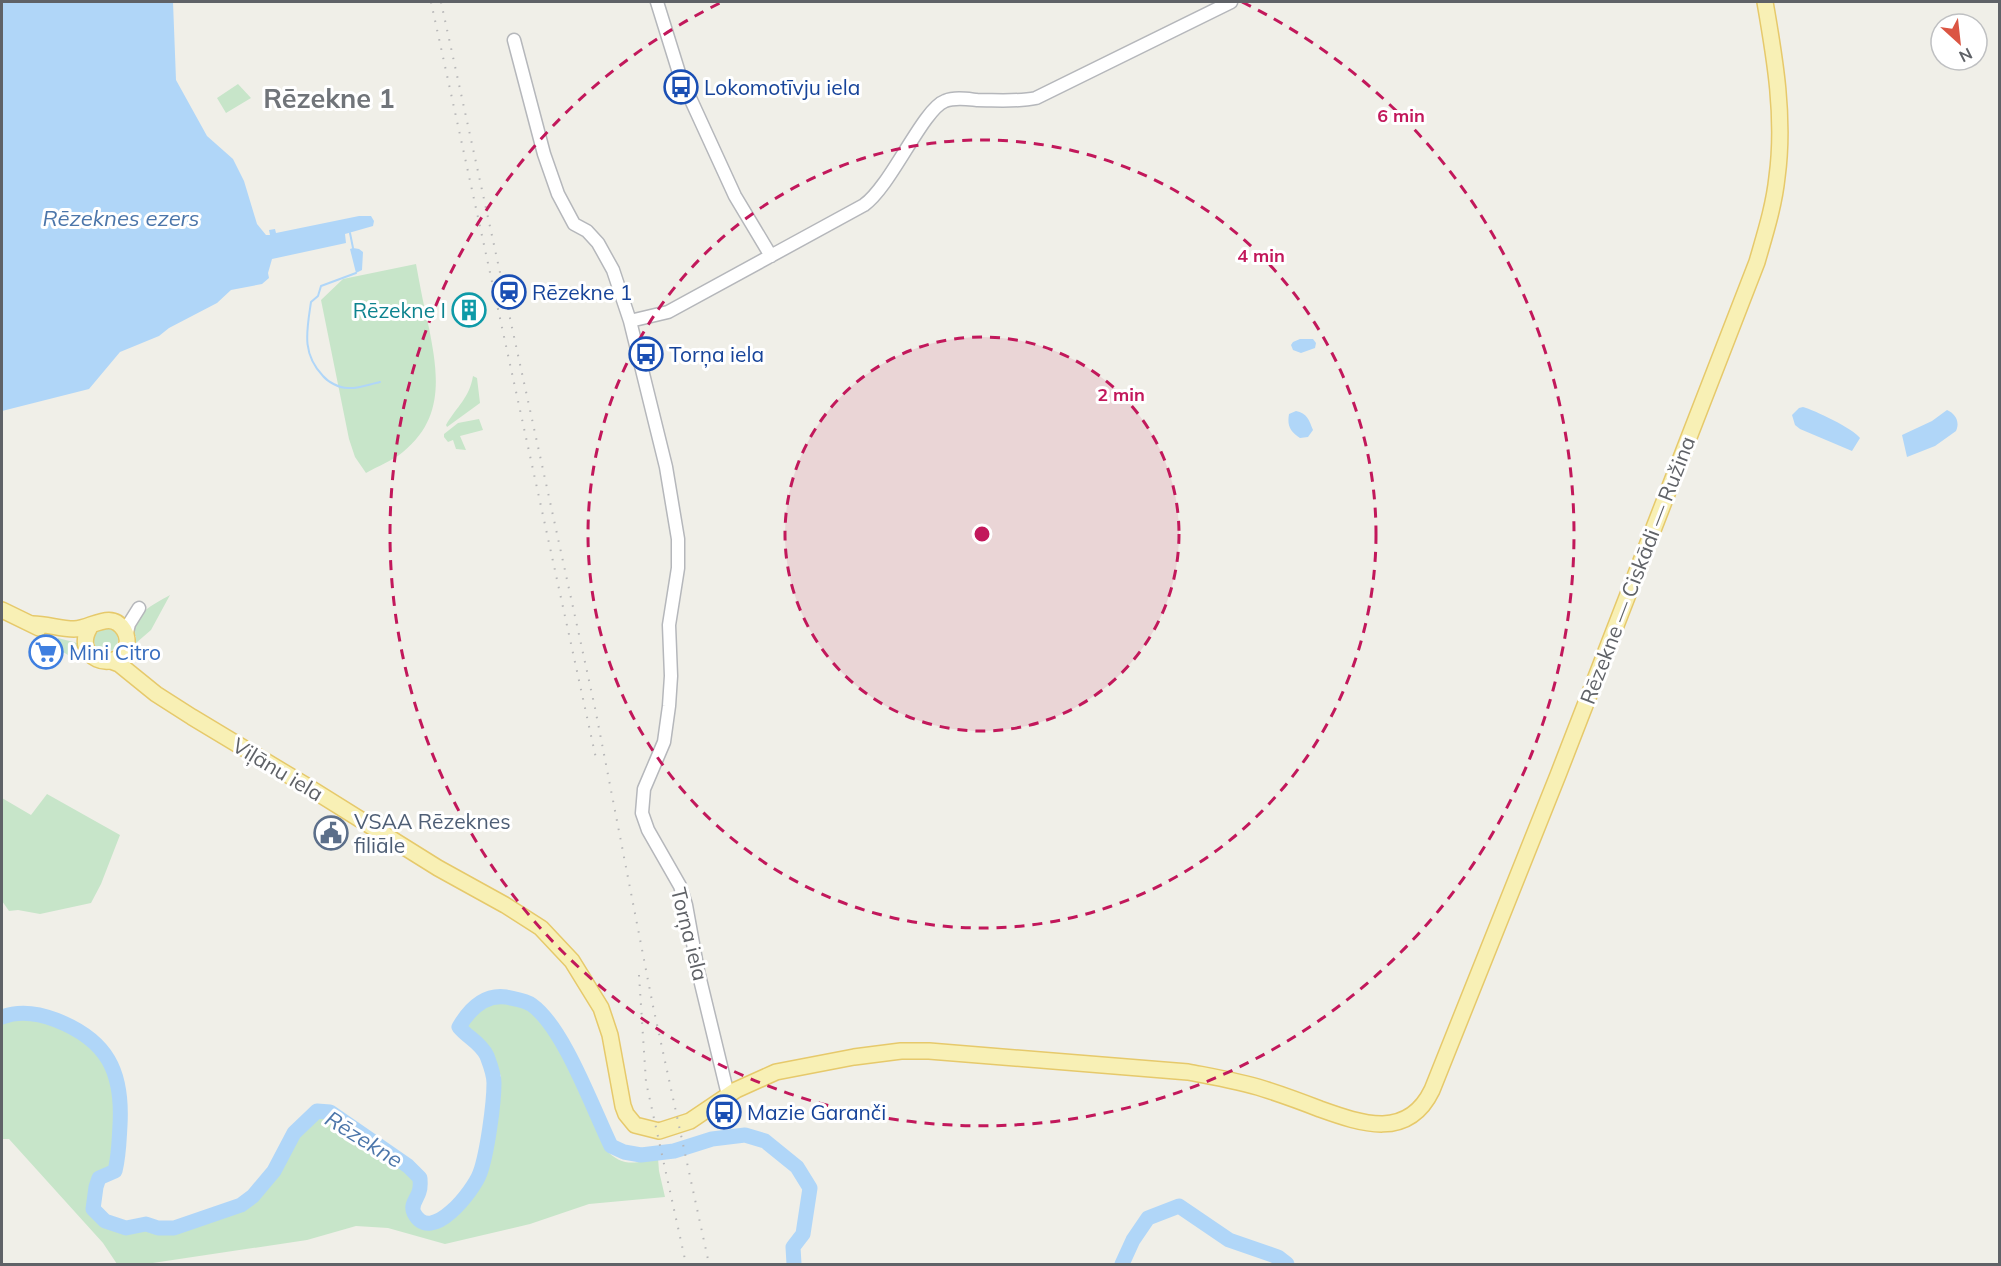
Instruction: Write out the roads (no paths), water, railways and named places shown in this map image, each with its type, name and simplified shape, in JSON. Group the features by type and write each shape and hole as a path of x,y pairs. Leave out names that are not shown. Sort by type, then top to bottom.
{"main road":[{"name":"Rēzekne — Ciskādi — Ružina","path":"1409,1118 1424,1105 1432,1090 1558,775 1757,262 1770,219 1778,176 1780,144 1777,76 1765,2"},
{"path":"2,610 45,632 72,638 86,646 95,658 106,662 121,655 126,642"},
{"path":"33,624 73,629 90,627 101,620 114,621 122,627 128,657 147,686"},
{"path":"86,646 85,639 90,627"},
{"name":"Viļānu iela","path":"111,661 119,664 156,694 192,717 438,868 506,905 541,928 572,961 601,1008 610,1035 623,1107 634,1125 659,1131 690,1121 755,1080 776,1072 854,1057 915,1051 1188,1072 1252,1086 1340,1116 1369,1123 1389,1124 1409,1118"}],"street":[{"path":"657,2 680,76 735,196 771,255"},
{"path":"630,321 668,312 857,210 871,200 898,165 939,104 952,99 1020,100 1036,98 1231,2"},
{"name":"Torņa iela","path":"514,40 544,154 558,194 574,224 587,231 604,252 613,270 630,321 666,467 678,539 678,568 669,625 671,676 669,706 664,742 644,789 642,813 648,830 680,886 686,905 723,1099"},
{"path":"114,621 121,620 139,608 129,624 126,642"}],"water":[{"name":"Rēzeknes ezers","path":"2,2 173,2 176,80 207,136 233,159 244,181 257,224 266,235 270,235 269,230 275,229 276,233 359,216 371,216 374,221 373,226 345,234 346,243 272,259 269,278 262,284 231,290 217,303 169,328 159,336 120,352 89,389 2,411"},
{"path":"350,249 363,252 362,270 356,273"},
{"path":"1300,339 1313,339 1316,343 1315,348 1301,353 1293,350 1291,345"},
{"path":"1803,407 1833,420 1856,434 1860,438 1852,451 1795,425 1792,415"},
{"path":"1947,410 1956,419 1958,424 1956,431 1935,446 1907,457 1902,435 1932,421"},
{"path":"1296,411 1305,415 1310,423 1313,430 1308,437 1300,438 1290,428 1289,414"}],"waterway":[{"path":"350,233 353,248"},
{"path":"356,273 321,286 318,296 311,302 307,332 308,350 316,367 325,378 334,384 352,388 380,382"},
{"name":"Rēzekne","path":"2,1017 29,1013 56,1020 74,1028 99,1048 115,1073 120,1106 118,1154 115,1171 99,1178 93,1209 105,1221 126,1228 146,1224 158,1228 174,1228 241,1205 253,1196 274,1171 294,1133 317,1111 330,1112 408,1166 420,1178 420,1190 414,1202 414,1213 421,1221 431,1223 451,1212 470,1191 483,1165 490,1129 494,1083 492,1069 484,1051 459,1027 472,1009 491,998 506,997 523,1001 532,1005 544,1016 566,1050 611,1146 624,1152 641,1155 674,1151 712,1139 745,1135 765,1141 797,1167 810,1188 803,1234 793,1247 794,1264"},
{"name":"Rēzekne","path":"1122,1264 1133,1240 1148,1218 1179,1206 1229,1240 1278,1257 1287,1264"}],"railway":[{"path":"431,2 597,763"},
{"path":"441,2 595,708 653,1006 709,1264"},
{"path":"639,975 646,1082 686,1264"}],"place":[{"name":"Lokomotīvju iela","path":"681,87"},
{"name":"Rēzekne 1","path":"509,292"},
{"name":"Rēzekne I","path":"469,310"},
{"name":"Torņa iela","path":"646,354"},
{"name":"Mini Citro","path":"46,652"},
{"name":"VSAA Rēzeknes filiāle","path":"331,833"},
{"name":"Mazie Garanči","path":"724,1112"}],"district":[{"name":"Rēzekne 1","path":"329,98"}]}
